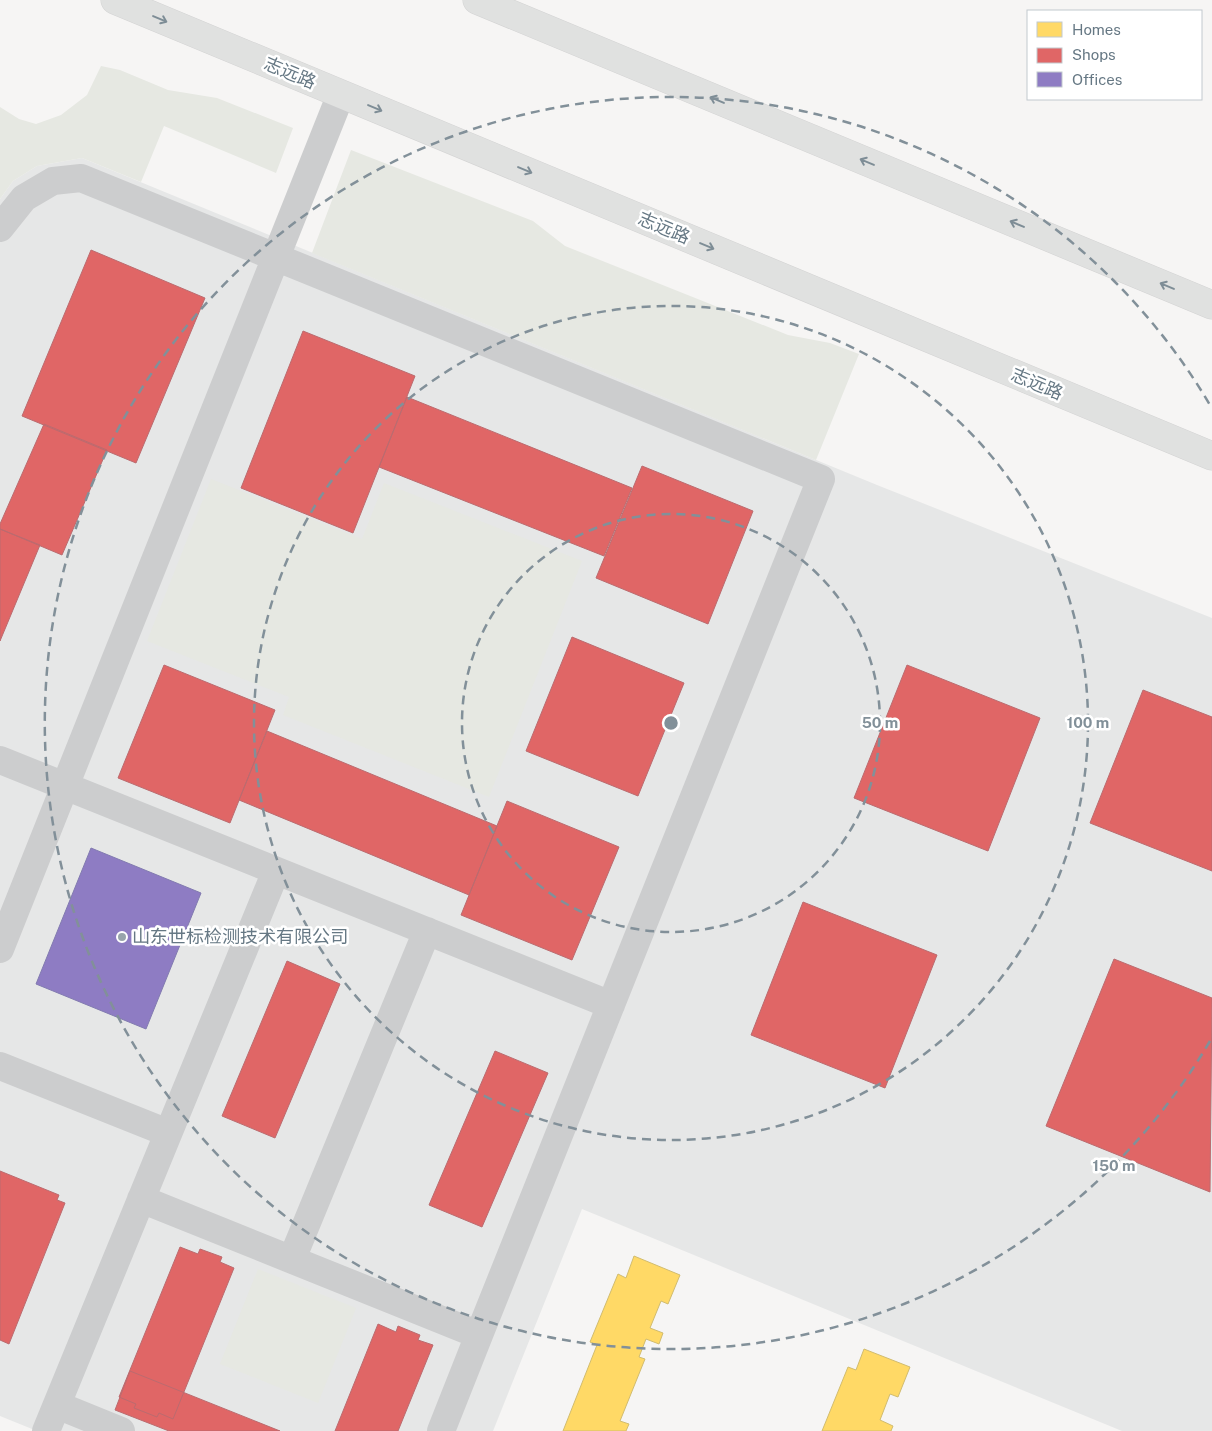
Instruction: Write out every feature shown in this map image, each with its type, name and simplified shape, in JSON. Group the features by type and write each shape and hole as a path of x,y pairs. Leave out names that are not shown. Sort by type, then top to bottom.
{"main road":[{"name":"志远路","path":"115,0 1212,456"},
{"path":"477,0 1212,305"}],"lane":[{"path":"0,949 341,94"},
{"path":"0,228 24,198 53,181 81,178 821,479 441,1431"},
{"path":"0,760 611,1005"},
{"path":"46,1431 276,871"},
{"path":"292,1259 427,931"},
{"path":"0,1066 168,1133"},
{"path":"142,1198 479,1335"},
{"path":"57,1405 121,1431"}],"shaded area":[{"path":"101,66 120,70 168,90 217,98 293,128 276,173 164,126 141,182 82,158 37,166 13,181 0,199 0,107 19,119 36,124 61,115 87,95"},
{"path":"351,150 533,221 565,246 788,335 830,343 859,354 816,460 312,253"},
{"path":"82,158 877,485 1212,618 1212,1431 1122,1431 582,1209 493,1431 37,1431 0,1416 0,199 13,181 37,166"},
{"path":"211,479 362,539 384,483 582,561 489,797 283,715 289,697 147,641"},
{"path":"258,1269 356,1308 318,1403 220,1364"}],"building: Homes":[{"path":"634,1256 680,1275 668,1304 661,1301 650,1328 663,1333 659,1344 646,1339 639,1357 645,1359 620,1421 629,1424 626,1431 563,1431 597,1345 590,1342 618,1274 626,1278"},
{"path":"864,1349 910,1367 898,1397 890,1394 880,1420 893,1426 891,1431 822,1431 848,1367 856,1370"}],"building: Shops":[{"path":"91,250 205,298 136,463 22,416"},
{"path":"303,331 415,376 353,533 241,488"},
{"path":"407,397 632,488 604,556 379,467"},
{"path":"44,424 107,450 62,555 0,529 0,524"},
{"path":"642,466 753,511 708,624 596,578"},
{"path":"0,529 40,545 0,641"},
{"path":"572,637 684,683 638,796 526,751"},
{"path":"164,665 275,710 230,823 118,778"},
{"path":"907,665 1040,718 988,851 854,798"},
{"path":"1143,690 1212,717 1212,871 1090,823"},
{"path":"267,731 497,826 469,895 239,800"},
{"path":"507,801 619,847 572,960 461,915"},
{"path":"803,902 937,955 885,1088 751,1035"},
{"path":"1114,959 1212,998 1210,1192 1046,1126"},
{"path":"287,961 340,984 275,1138 222,1116"},
{"path":"495,1051 548,1073 482,1227 429,1205"},
{"path":"0,1171 59,1195 57,1200 65,1203 9,1344 0,1340"},
{"path":"180,1247 198,1254 200,1249 222,1257 220,1262 234,1268 173,1419 159,1413 157,1417 134,1408 136,1404 119,1397"},
{"path":"378,1324 396,1332 398,1326 420,1335 418,1340 433,1345 398,1431 335,1431"},
{"path":"130,1371 280,1431 169,1431 115,1410"}],"building: Offices":[{"path":"91,848 201,893 146,1029 36,984"}],"place":[{"name":"山东世标检测技术有限公司","path":"122,937"}]}
